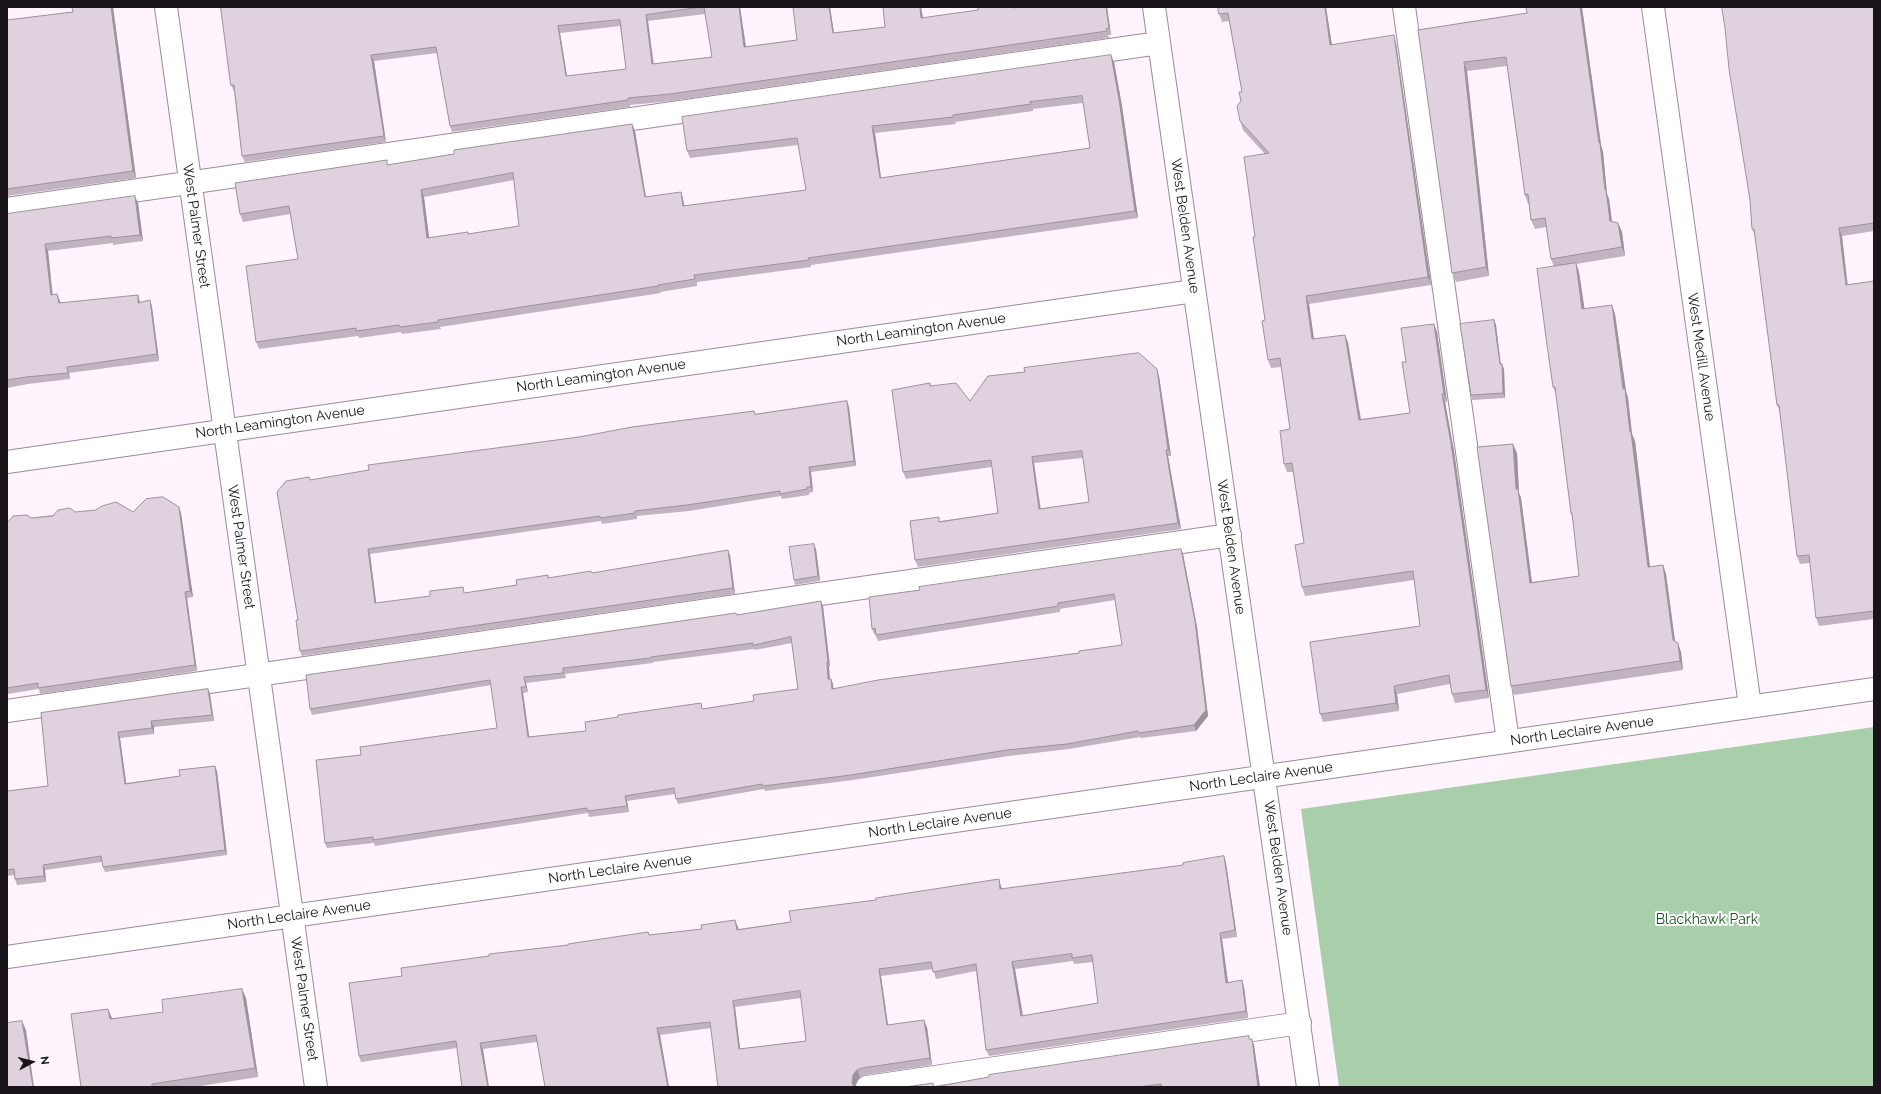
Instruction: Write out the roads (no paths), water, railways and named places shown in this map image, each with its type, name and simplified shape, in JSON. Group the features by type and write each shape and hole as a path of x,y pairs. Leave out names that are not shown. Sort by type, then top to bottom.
{"street":[{"name":"West Palmer Street","path":"166,7 316,1087"},
{"name":"West Belden Avenue","path":"1154,7 1308,1087"},
{"path":"1404,7 1508,742"},
{"name":"West Medill Avenue","path":"1653,7 1750,706"},
{"path":"7,209 1159,43"},
{"name":"North Leamington Avenue","path":"7,462 1194,290"},
{"path":"7,712 1230,535"},
{"name":"North Leclaire Avenue","path":"7,957 1874,689"},
{"path":"867,1087 1300,1023"}],"park label":[{"name":"Blackhawk Park","path":"1707,920"}]}
